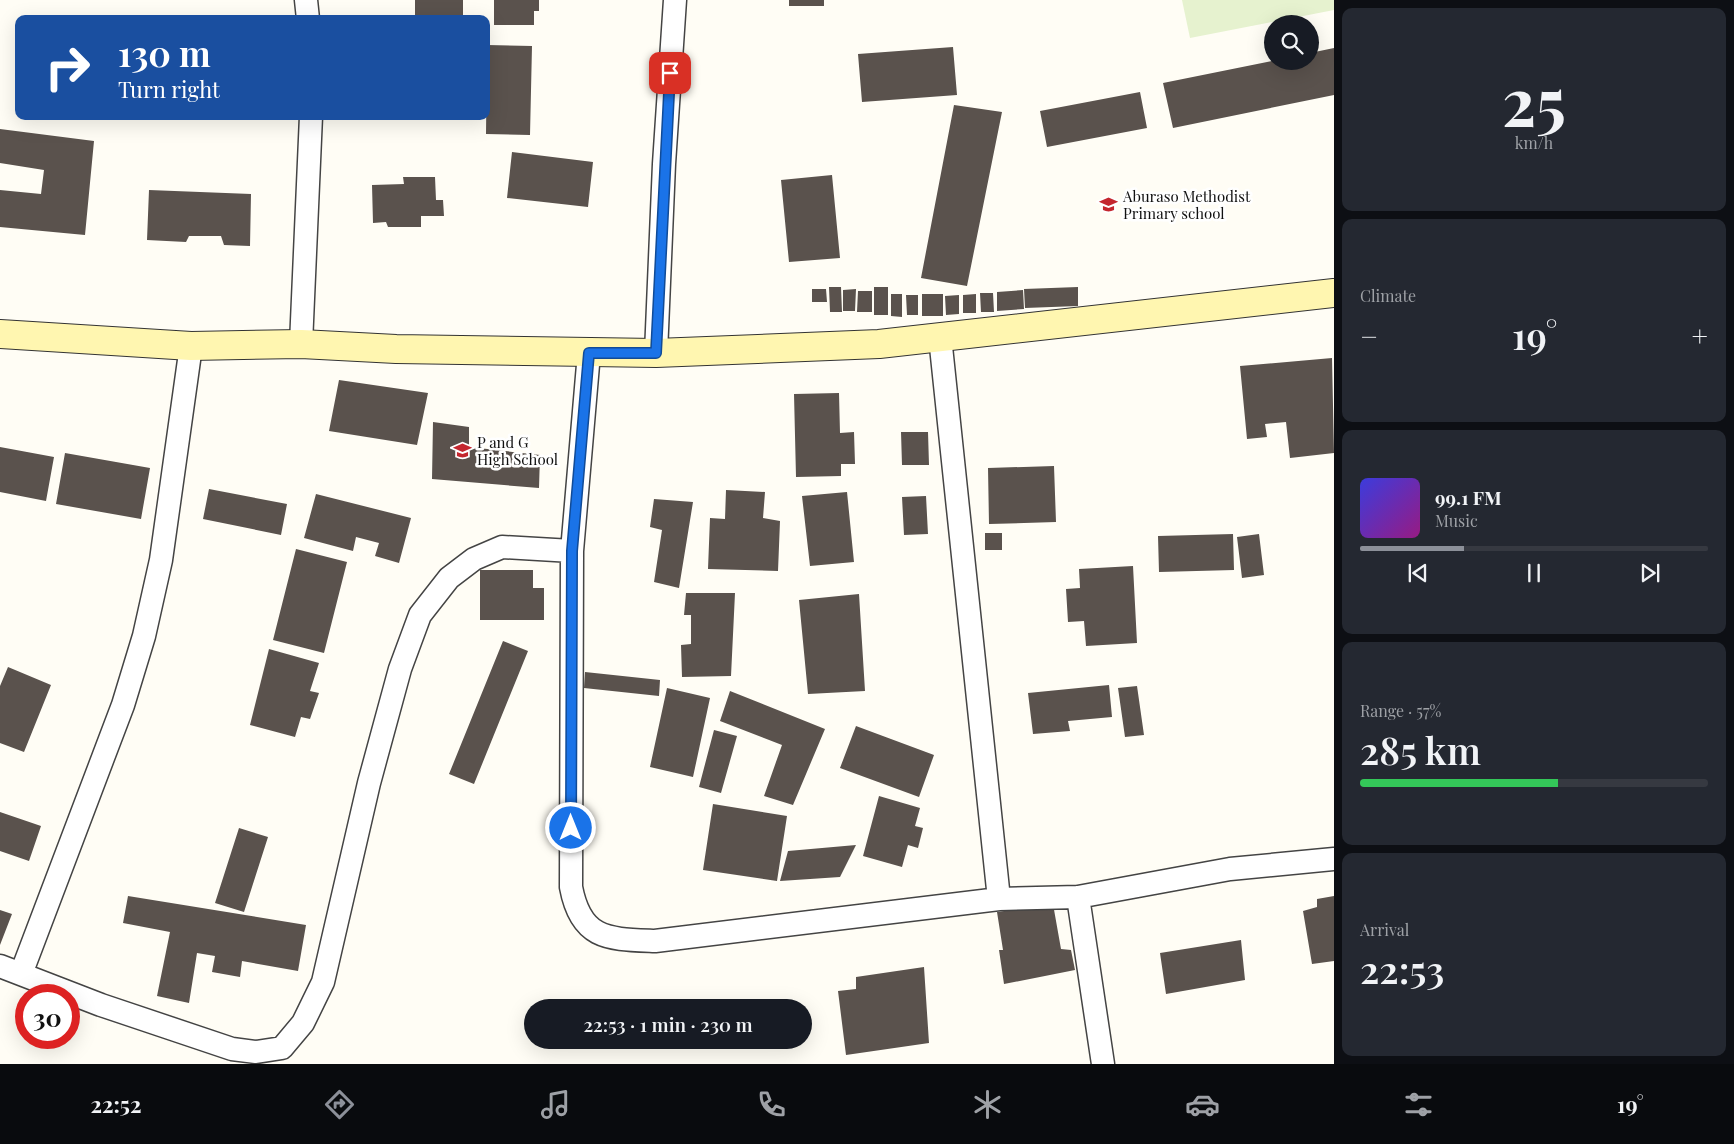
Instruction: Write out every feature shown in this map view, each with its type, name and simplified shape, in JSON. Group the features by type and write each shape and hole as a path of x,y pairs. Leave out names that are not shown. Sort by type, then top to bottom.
{"street":[{"path":"306,0 308,15"},
{"path":"656,353 664,164 675,0"},
{"path":"301,344 311,120"},
{"path":"0,334 191,346 301,344 589,353 656,353 879,344 1334,293"},
{"path":"940,337 999,899"},
{"path":"21,974 123,705 144,636 161,560 191,346"},
{"path":"589,353 572,551 571,887 575,909 590,929 614,939 655,941 705,933 999,899 1078,896 1230,869 1334,859"},
{"path":"0,966 101,1005 232,1049 256,1052 282,1048 303,1023 323,982 369,783 400,669 420,615 449,578 474,559 502,546 572,551"},
{"path":"1078,896 1102,1064"}],"green space":[{"path":"1182,0 1334,0 1334,10 1308,15 1264,15 1264,24 1190,38"}],"building":[{"path":"415,0 463,0 463,15 415,15"},
{"path":"494,0 539,0 539,11 534,11 534,25 494,25"},
{"path":"789,0 824,0 824,6 789,6"},
{"path":"490,45 532,46 530,135 486,134 486,120 490,120"},
{"path":"953,47 957,95 862,102 858,54"},
{"path":"1334,48 1334,95 1173,128 1163,83 1264,63 1264,70 1319,70 1319,51"},
{"path":"1140,92 1147,128 1047,147 1040,111"},
{"path":"954,105 1002,112 967,286 921,278"},
{"path":"0,129 94,141 85,235 0,227 0,190 41,194 44,170 0,163"},
{"path":"512,152 593,162 588,207 507,198"},
{"path":"832,175 840,258 789,262 781,180"},
{"path":"403,177 435,177 436,200 443,200 444,216 421,216 421,227 388,227 386,222 373,223 372,185 404,184"},
{"path":"149,190 251,194 250,246 224,245 221,236 189,236 186,242 147,240"},
{"path":"829,287 841,287 842,312 830,312"},
{"path":"874,287 888,287 888,315 874,315"},
{"path":"1078,287 1078,306 1025,308 1024,289"},
{"path":"812,289 826,289 827,302 812,302"},
{"path":"856,289 855,311 843,311 843,290"},
{"path":"1023,290 1024,309 997,311 997,292"},
{"path":"858,291 872,291 872,312 857,312"},
{"path":"980,293 993,293 994,312 981,312"},
{"path":"891,294 902,294 902,317 891,316"},
{"path":"922,294 943,294 943,316 922,316"},
{"path":"976,294 976,313 963,313 963,295"},
{"path":"906,295 918,295 918,315 907,315"},
{"path":"959,295 959,314 946,315 945,296"},
{"path":"1332,358 1334,453 1290,458 1286,422 1265,424 1267,437 1247,439 1240,366"},
{"path":"339,380 428,393 417,445 329,431"},
{"path":"839,393 840,433 854,432 855,464 841,464 841,476 796,477 794,394"},
{"path":"433,422 469,427 469,447 540,455 539,488 432,479"},
{"path":"901,432 928,432 929,465 902,465"},
{"path":"0,447 54,457 46,501 0,492"},
{"path":"65,453 150,468 141,519 56,504"},
{"path":"1054,466 1056,522 989,524 988,468"},
{"path":"209,489 287,504 281,535 203,519"},
{"path":"726,490 765,492 763,518 780,521 778,571 708,569 710,518 725,519"},
{"path":"847,492 854,562 810,566 802,496"},
{"path":"316,494 411,518 399,563 375,556 379,543 356,537 353,551 304,538"},
{"path":"926,496 928,534 904,535 902,497"},
{"path":"654,499 693,502 679,588 654,582 662,530 650,527"},
{"path":"985,533 1002,533 1002,550 985,550"},
{"path":"1233,534 1234,570 1159,572 1158,536"},
{"path":"1259,534 1264,575 1242,578 1237,537"},
{"path":"296,549 347,562 324,653 273,640"},
{"path":"1133,566 1137,643 1086,646 1084,621 1068,622 1066,589 1080,588 1079,569"},
{"path":"480,570 533,570 533,588 544,588 544,620 480,620"},
{"path":"686,593 735,593 731,676 682,677 681,645 691,644 691,615 684,615"},
{"path":"859,594 865,691 808,694 799,600"},
{"path":"503,641 528,651 474,784 449,774"},
{"path":"269,649 319,663 310,691 319,693 310,719 301,717 295,737 250,725"},
{"path":"8,667 51,685 24,752 0,743 0,686"},
{"path":"585,672 660,680 659,696 584,688"},
{"path":"1109,685 1112,717 1068,721 1070,731 1033,734 1028,693"},
{"path":"1137,686 1144,735 1125,737 1118,688"},
{"path":"667,688 710,698 693,777 650,767"},
{"path":"730,691 825,729 793,805 764,796 782,745 720,721"},
{"path":"856,726 934,755 919,797 840,768"},
{"path":"714,730 737,736 721,793 699,787"},
{"path":"879,796 920,808 915,826 923,828 918,848 908,845 902,867 863,856"},
{"path":"713,804 787,816 777,881 703,870"},
{"path":"0,812 41,826 29,861 0,851"},
{"path":"239,828 268,837 244,912 215,903"},
{"path":"856,845 840,877 780,881 788,851"},
{"path":"128,896 306,925 298,971 242,961 240,977 212,972 215,956 197,953 189,1003 157,996 170,932 123,923"},
{"path":"1334,896 1334,961 1312,964 1303,911 1317,907 1317,899"},
{"path":"1053,904 1061,949 1071,950 1075,970 1004,984 999,950 1003,950 997,912"},
{"path":"0,910 12,914 0,945"},
{"path":"1241,940 1245,980 1166,994 1160,953"},
{"path":"924,967 929,1043 846,1055 838,991 856,989 856,977"}],"place":[{"name":"Aburaso Methodist Primary school","path":"1109,205"},
{"name":"P and G High School","path":"463,451"}],"route":[{"path":"571,828 572,551 589,353 656,353 670,73"}]}
